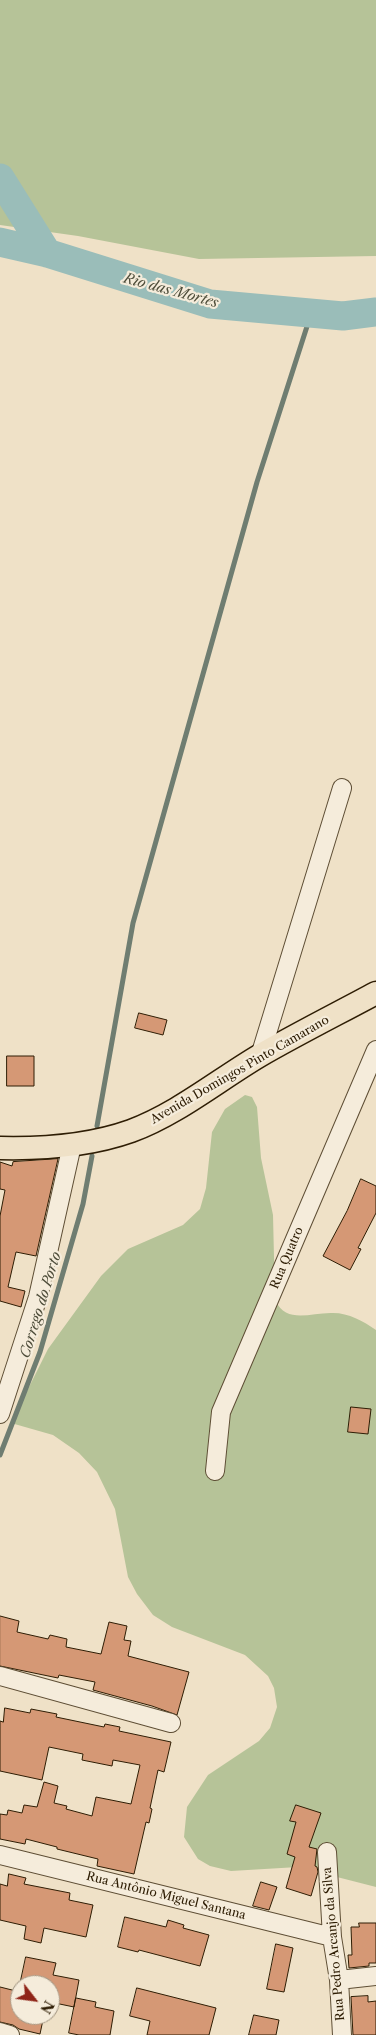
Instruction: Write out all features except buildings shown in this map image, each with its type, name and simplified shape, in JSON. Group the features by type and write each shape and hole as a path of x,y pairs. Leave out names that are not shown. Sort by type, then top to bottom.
{"main road":[{"name":"Avenida Domingos Pinto Camarano","path":"0,1148 36,1149 72,1145 131,1131 179,1108 260,1056 376,993"}],"street":[{"path":"260,1056 342,788"},
{"name":"Rua Quatro","path":"215,1471 221,1412 376,1050"},
{"path":"0,1414 38,1297 72,1145"},
{"path":"0,1676 171,1723"},
{"name":"Rua Pedro Arcanjo da Silva","path":"327,1852 332,1937 339,1980 342,2035"},
{"name":"Rua Antônio Miguel Santana","path":"0,1855 332,1937"},
{"path":"339,1980 376,1976"},
{"path":"0,2032 10,2035"}],"green space":[{"path":"0,0 376,0 376,256 199,259 78,236 0,225"},
{"path":"245,1095 252,1097 257,1107 261,1158 273,1215 275,1300 280,1308 293,1315 345,1314 376,1330 376,1887 298,1867 231,1871 210,1866 198,1859 184,1837 187,1807 208,1775 259,1741 270,1728 277,1707 274,1688 268,1676 245,1655 172,1627 153,1615 137,1594 128,1577 115,1509 97,1472 79,1453 53,1435 11,1423 48,1349 101,1276 128,1249 183,1225 200,1209 206,1188 212,1132 225,1109"}],"waterway":[{"path":"0,178 47,253"},
{"name":"Rio das Mortes","path":"0,242 47,253 210,304 343,316 376,312"},
{"path":"97,1126 133,923 257,482 311,314"},
{"name":"Corrego do Porto","path":"0,1455 40,1352 83,1204 92,1156"}]}
